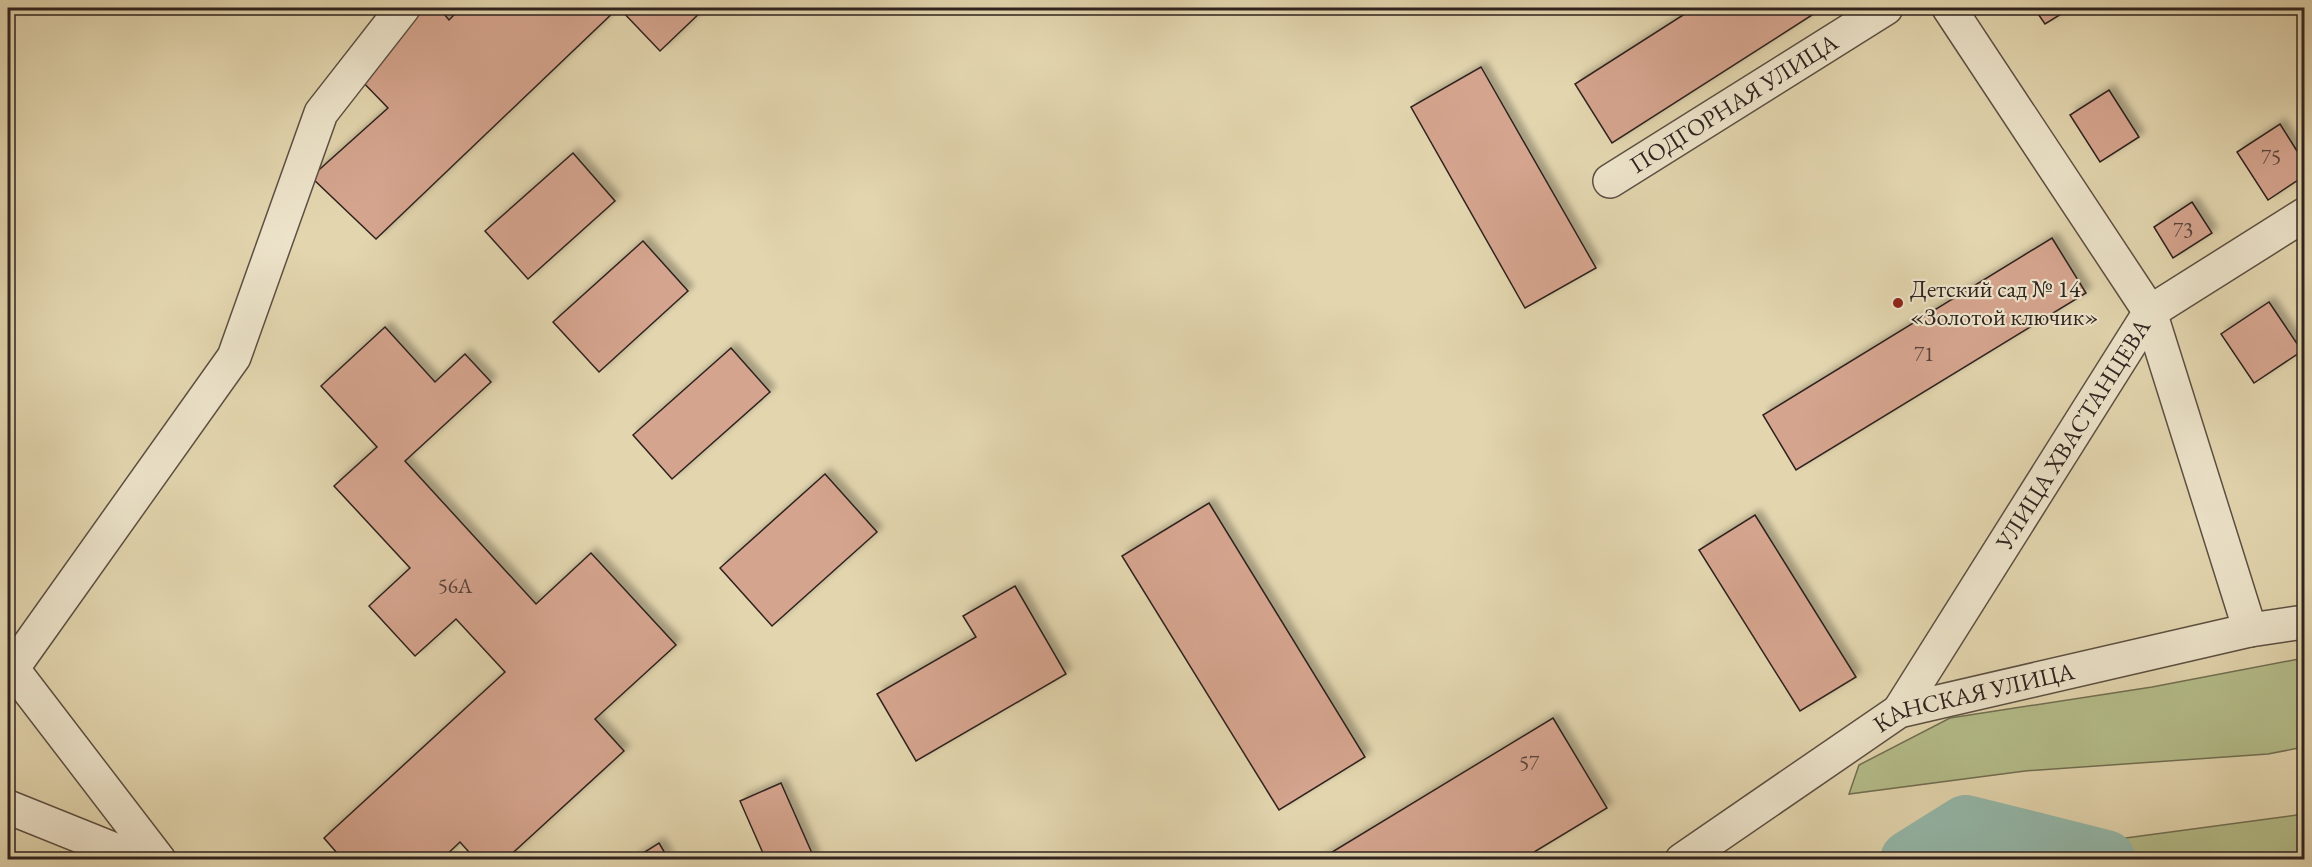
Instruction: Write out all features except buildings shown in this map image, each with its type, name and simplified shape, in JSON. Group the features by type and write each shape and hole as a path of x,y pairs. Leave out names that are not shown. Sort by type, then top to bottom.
{"street":[{"path":"159,860 10,666 234,357 321,113 403,8"},
{"name":"ПОДГОРНАЯ УЛИЦА","path":"1610,181 1886,8"},
{"path":"1949,8 2150,312 2250,630"},
{"name":"УЛИЦА ХВАСТАНЦЕВА","path":"1899,711 2150,312 2304,215"},
{"name":"КАНСКАЯ УЛИЦА","path":"1682,860 1899,711 2250,630 2304,622"},
{"path":"8,807 140,860"}],"green space":[{"path":"2304,658 2304,747 2268,754 2025,771 1849,794 1859,765 1950,718 2152,687"},
{"path":"2304,814 2304,859 2037,859 2081,844"}],"waterway":[{"path":"1910,860 1966,825 2106,860"}],"place":[{"name":"Детский сад № 14 «Золотой ключик»","path":"1898,303"}]}
